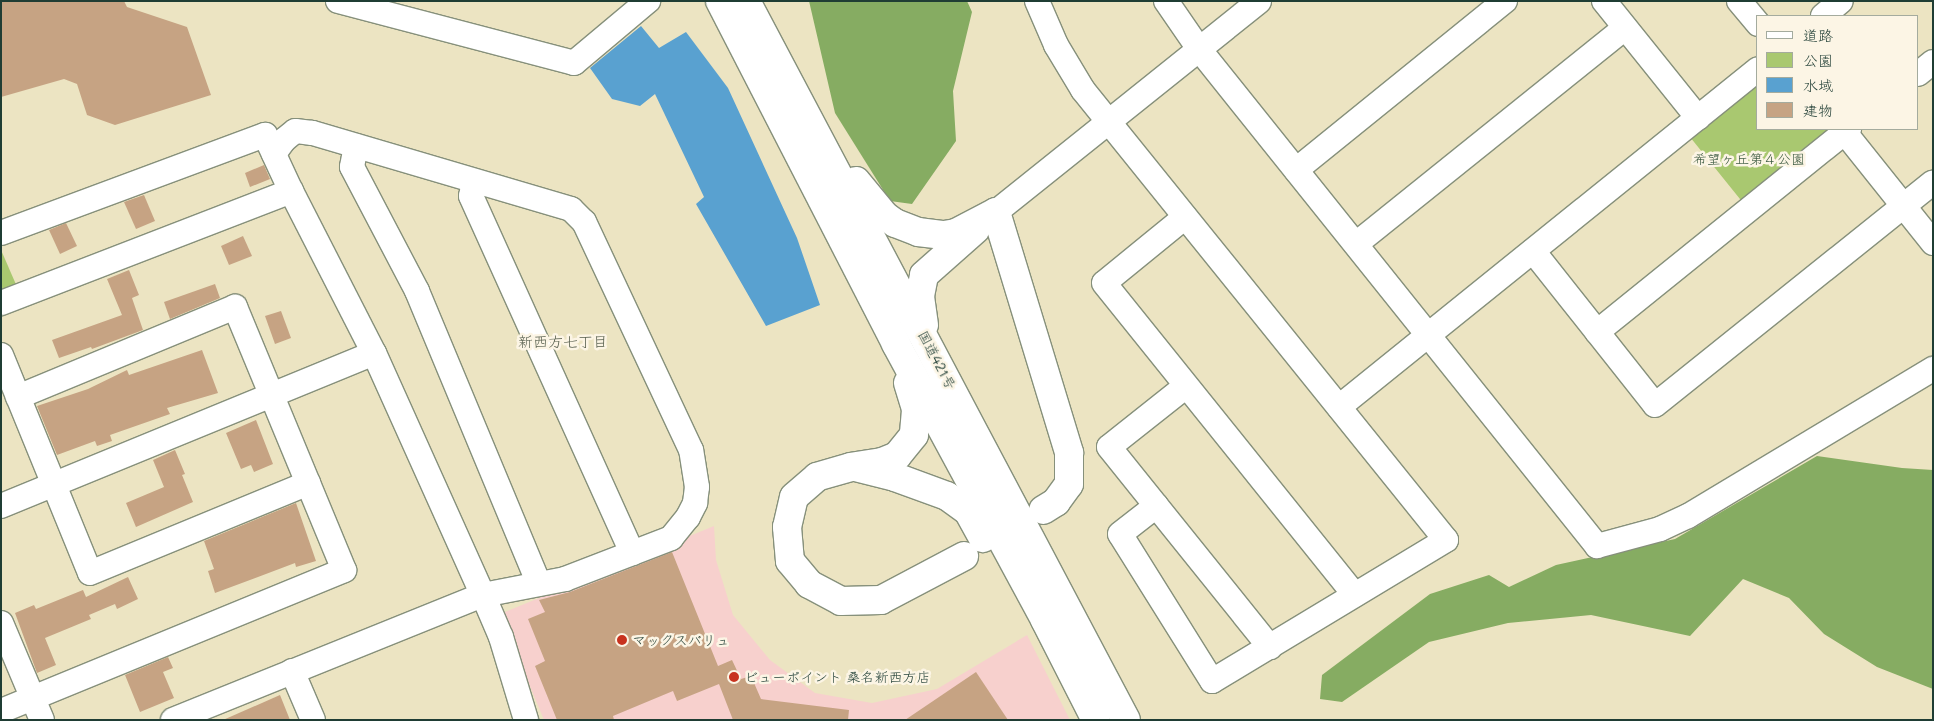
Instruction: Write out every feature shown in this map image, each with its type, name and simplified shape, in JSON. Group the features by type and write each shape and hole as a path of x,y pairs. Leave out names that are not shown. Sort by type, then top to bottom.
{"highway":[{"name":"国道421号","path":"720,1 896,344 1045,620 1096,720"},
{"name":"国道421号","path":"746,1 928,342 1126,720"},
{"path":"785,76 824,128 873,204 895,223 918,232 944,235 969,228 996,212"},
{"path":"928,342 920,296 924,275 996,212"},
{"path":"996,212 1068,453 1069,484 1056,502 1043,510"},
{"path":"896,344 916,410 914,435 897,456 882,462 851,467 816,477 794,497 787,527 790,561 809,584 841,601 881,600 964,556"},
{"path":"851,467 895,477 947,496 968,510 1016,596 1045,620"}],"street":[{"path":"338,1 574,64 648,1"},
{"path":"1037,1 1070,70 1108,122 1446,540 1212,681 1120,534 1156,506"},
{"path":"1166,1 1199,49 1597,546 1660,529 1688,516 1933,369"},
{"path":"996,212 1259,1"},
{"path":"1296,170 1505,1"},
{"path":"1604,1 1698,118"},
{"path":"1739,1 1756,22"},
{"path":"1824,15 1841,1"},
{"path":"1356,244 1625,28"},
{"path":"1919,73 1933,62"},
{"path":"1339,407 1427,334 1756,71"},
{"path":"1597,332 1845,130 1933,243"},
{"path":"1,233 284,140 295,131 356,146 572,210 584,222 691,450 697,487 695,503 688,517 671,538 565,579 482,595 173,720"},
{"path":"269,144 290,191 374,354 501,636 526,720"},
{"path":"356,146 352,167 417,292 540,584"},
{"path":"474,181 471,196 632,553"},
{"path":"1533,251 1655,405 1933,182"},
{"path":"1,303 290,191"},
{"path":"1185,217 1104,283 1355,595"},
{"path":"1,711 344,570 236,308 18,397"},
{"path":"1,506 374,354"},
{"path":"1,355 90,573 308,483"},
{"path":"1186,386 1110,448 1270,647"},
{"path":"1,623 42,720"},
{"path":"292,671 313,720"}],"shaded area":[{"path":"714,526 716,560 733,615 770,660 815,693 872,703 937,689 1027,635 1070,720 544,720 500,614"}],"green space":[{"path":"809,1 967,1 972,12 953,91 956,141 912,204 890,201 835,113"},
{"name":"希望ヶ丘第４公園","path":"1756,86 1756,130 1826,130 1826,138 1744,204 1690,137"},
{"path":"1,250 18,289 1,295"},
{"path":"1817,456 1902,468 1933,470 1933,689 1877,667 1824,634 1789,598 1743,579 1690,636 1591,615 1508,623 1429,642 1342,702 1320,699 1322,675 1430,594 1489,575 1509,587 1556,565 1675,539"}],"water":[{"path":"641,26 659,48 686,32 728,88 797,238 820,305 766,326 696,204 704,197 655,94 640,106 612,99 590,68"}],"building":[{"path":"1,1 124,1 127,7 187,27 211,95 115,125 87,115 77,84 64,79 1,97"},
{"path":"264,165 270,179 250,187 245,173"},
{"path":"144,195 155,221 136,229 124,202"},
{"path":"66,223 77,246 60,254 49,230"},
{"path":"243,236 252,256 229,265 221,246"},
{"path":"129,270 139,295 132,298 143,330 92,349 91,347 59,358 52,340 122,315 107,279"},
{"path":"215,284 220,298 170,319 164,302"},
{"path":"281,311 291,338 275,344 265,316"},
{"path":"202,350 218,393 167,408 170,414 110,435 112,441 97,446 95,441 57,455 37,406 88,389 127,370 129,375"},
{"path":"256,420 273,464 254,472 251,465 241,469 226,433"},
{"path":"175,450 185,474 182,475 193,502 136,527 126,503 164,487 153,460"},
{"path":"296,503 316,561 296,567 295,563 215,593 208,571 214,569 204,541"},
{"name":"マックスバリュ","path":"672,552 718,666 732,660 741,679 751,676 761,699 849,710 848,720 733,720 719,684 677,701 673,691 613,716 614,720 557,720 535,666 545,661 528,619 545,612 539,600 570,592"},
{"path":"128,577 138,599 117,609 115,604 89,615 91,619 45,638 56,665 37,673 15,613 34,605 36,609 83,590 86,597"},
{"path":"168,657 173,668 163,672 174,698 140,712 125,675"},
{"path":"976,672 1008,720 905,720"},
{"path":"280,695 290,720 223,720"}],"place":[{"name":"マックスバリュ","path":"622,640"},
{"name":"ビューポイント 桑名新西方店","path":"734,677"}],"district":[{"name":"新西方七丁目","path":"563,342"}]}
